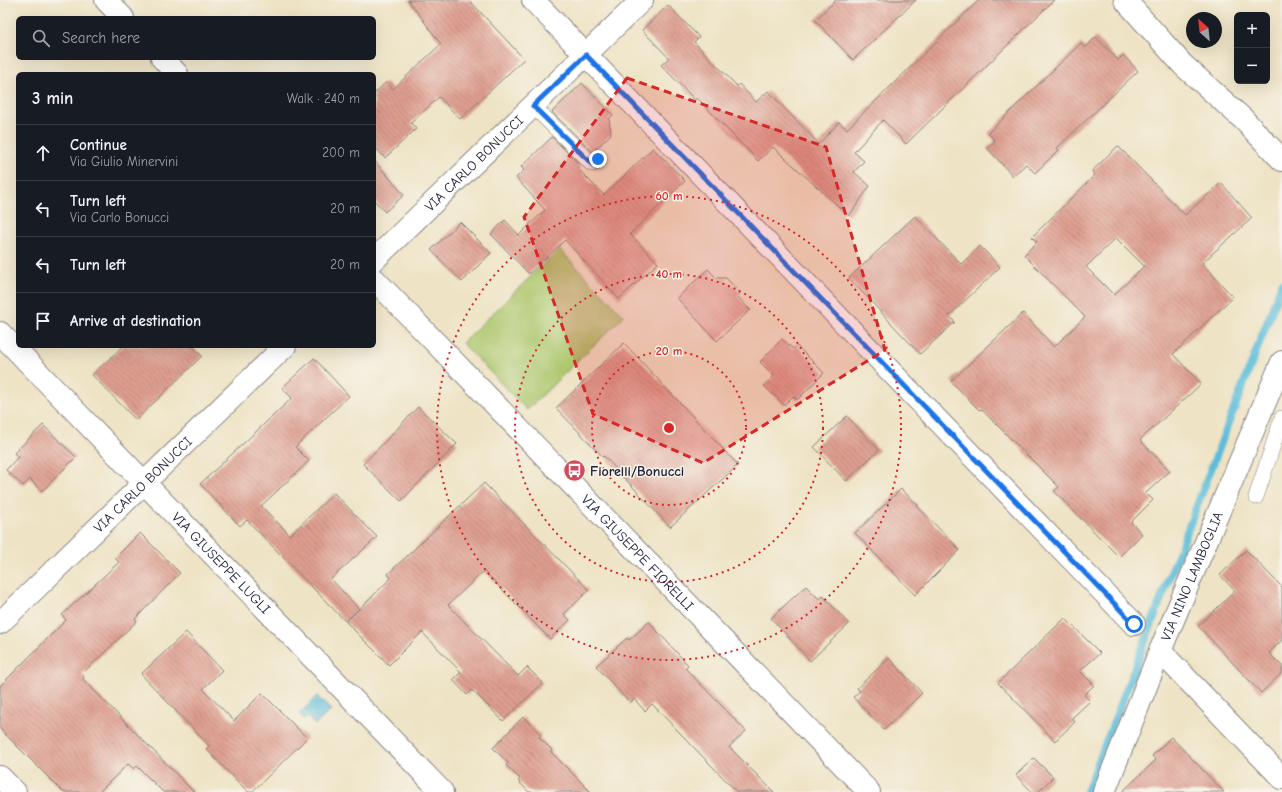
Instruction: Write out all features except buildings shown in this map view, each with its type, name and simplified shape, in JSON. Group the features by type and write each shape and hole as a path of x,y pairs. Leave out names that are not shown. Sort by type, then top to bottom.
{"street":[{"path":"106,0 121,16"},
{"path":"533,0 1134,624"},
{"name":"VIA CARLO BONUCCI","path":"376,258 642,0"},
{"path":"1125,0 1184,65 1244,119 1282,160"},
{"path":"164,60 175,72"},
{"name":"VIA GIUSEPPE FIORELLI","path":"376,281 869,792"},
{"name":"VIA GIUSEPPE LUGLI","path":"0,333 442,792"},
{"name":"VIA CARLO BONUCCI","path":"0,622 283,348"},
{"name":"VIA NINO LAMBOGLIA","path":"1104,792 1160,651 1282,362"},
{"path":"1160,651 1282,778"},
{"path":"0,776 15,792"}],"lane":[{"path":"533,106 592,164 598,159"},
{"path":"1256,497 1282,418"}],"highlighted area":[{"path":"627,78 826,147 885,350 703,463 593,414 524,217"}],"green space":[{"path":"559,249 624,316 527,410 462,343"}],"water":[{"path":"317,696 331,710 315,725 308,717 305,720 299,714"}],"waterway":[{"path":"1087,792 1282,284"}],"place":[{"name":"Fiorelli/Bonucci","path":"574,471"}],"route":[{"path":"598,159 592,164 533,106 586,55 1134,624"}]}
